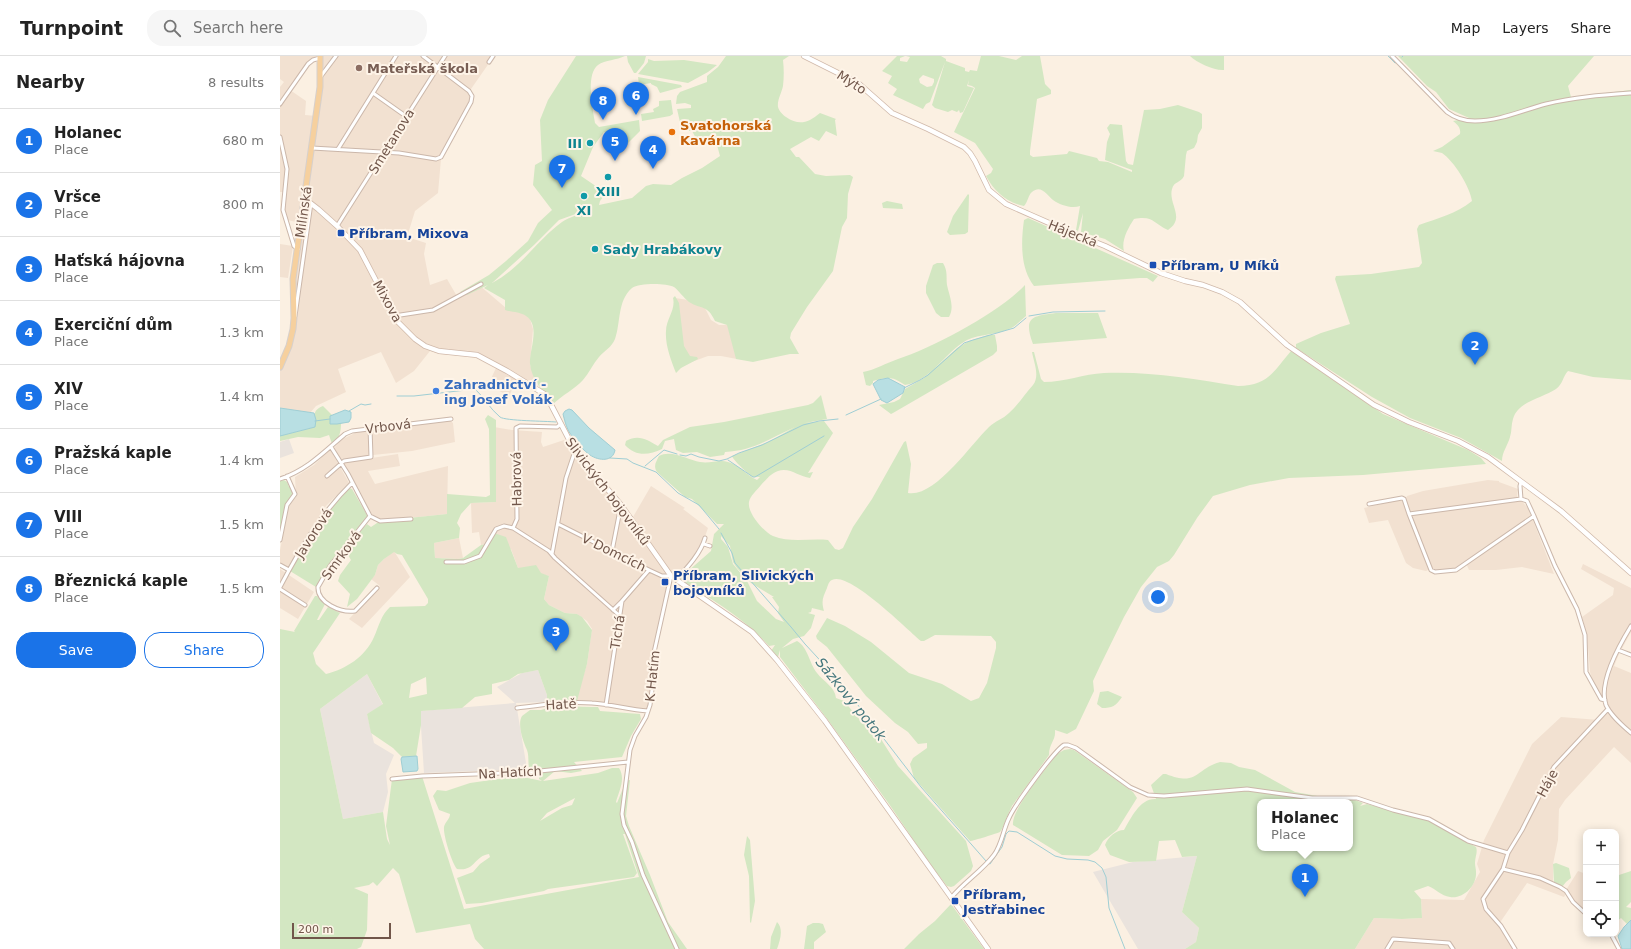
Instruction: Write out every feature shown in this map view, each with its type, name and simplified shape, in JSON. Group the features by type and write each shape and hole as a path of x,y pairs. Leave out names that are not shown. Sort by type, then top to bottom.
{"main road":[{"name":"Milínská","path":"280,367 289,346 294,318 292,288 321,76 320,57"}],"street":[{"path":"321,76 336,56"},
{"path":"338,149 396,56"},
{"path":"312,148 384,152 436,159 441,157 472,98 469,91 423,56"},
{"name":"Smetanova","path":"337,226 445,56"},
{"path":"489,62 493,56"},
{"name":"Mýto","path":"804,56 858,83 876,100"},
{"path":"1392,56 1447,112 1453,116 1469,121 1484,120 1570,100 1631,93"},
{"path":"280,104 308,64 312,60 320,57"},
{"path":"373,93 407,116"},
{"name":"Hájecká","path":"876,100 892,113 964,147 975,161 989,190 999,200 1024,213 1105,246 1161,273 1203,285 1232,297 1251,311 1287,345 1374,405 1409,422 1473,449 1521,482 1561,511 1631,573"},
{"path":"280,137 287,169 283,210 294,246 305,249"},
{"name":"Mixova","path":"305,200 311,203 337,226 364,256 394,316 411,336 425,346 438,351 471,354 484,358 542,392 552,406"},
{"path":"294,318 297,312 311,203"},
{"path":"394,316 433,310 480,284"},
{"name":"Slivických bojovníků","path":"552,406 575,451 621,505 671,576 742,624 761,640 825,720 988,949"},
{"name":"Vrbová","path":"280,479 310,464 348,432 451,418"},
{"name":"Habrová","path":"513,528 517,520 516,428 520,426 557,427 561,424"},
{"path":"327,476 344,461 371,457 370,428"},
{"path":"331,447 370,516 380,521 411,518"},
{"path":"552,554 566,478 575,451"},
{"path":"280,540 287,505 295,494 287,476"},
{"path":"1521,482 1521,499"},
{"name":"Javorová","path":"280,588 289,570 329,507 352,483"},
{"path":"1369,504 1402,498 1404,499 1431,570 1435,572 1456,570 1534,516"},
{"path":"1409,514 1521,499 1527,501 1555,566 1577,609 1585,634 1586,668 1588,678 1601,699 1605,700"},
{"path":"612,551 621,505"},
{"name":"Smrková","path":"370,516 330,566 318,587 318,591 319,595 328,604 337,608 355,611 377,588"},
{"name":"V Domcích","path":"558,524 662,576 671,576"},
{"path":"446,562 464,562 480,556 496,529 504,526 513,528 552,554 554,558 620,616"},
{"path":"676,580 704,544 705,538"},
{"path":"704,544 710,546"},
{"path":"280,565 289,570"},
{"name":"Tichá","path":"606,705 622,601 649,570"},
{"name":"K Hatím","path":"606,705 648,711 652,690 651,666 671,576"},
{"path":"280,588 306,605"},
{"path":"613,610 622,601"},
{"path":"1631,626 1618,650 1606,681 1605,700 1608,709 1631,733"},
{"path":"1618,650 1631,655"},
{"name":"Hatě","path":"517,708 575,702 606,705"},
{"name":"Háje","path":"1515,949 1501,926 1486,909 1483,902 1485,895 1503,869 1508,853 1522,830 1554,767 1608,709"},
{"path":"648,711 632,743 628,762 623,807 624,825 652,895 677,949"},
{"path":"951,898 985,866 993,856 1000,846 1006,825 1013,810 1053,756 1064,746 1076,748 1130,787 1148,795 1164,796 1247,789 1312,798 1357,798 1393,810 1429,819 1472,843 1508,853"},
{"name":"Na Hatích","path":"392,779 422,776 530,772 628,762"},
{"path":"1503,869 1540,878 1560,887 1566,891 1573,902 1583,911"},
{"path":"1613,937 1620,949"},
{"path":"1387,949 1393,939 1450,943 1453,949"}],"shaded area":[{"path":"280,56 315,56 318,58 318,56 494,56 471,89 472,102 441,159 438,193 415,211 407,237 426,243 424,254 430,285 447,279 458,298 479,285 506,308 525,314 530,319 533,329 530,365 539,389 518,378 509,396 488,385 496,368 486,362 476,357 440,354 430,351 414,371 396,383 381,352 338,369 346,392 316,406 310,413 280,409 280,368 290,345 295,279 302,223 287,220 283,210 285,192 280,192 280,87 284,82 280,79","holes":["318,58 317,116 305,115 306,101 290,90 313,60"]},
{"path":"280,244 293,246 288,278 280,277"},
{"path":"675,298 702,302 711,320 719,325 728,325 737,359 721,356 708,356 686,364"},
{"path":"450,420 453,423 455,442 412,451 373,455 372,430"},
{"path":"494,427 542,432 541,442 543,447 570,438 577,450 592,465 633,517 651,486 685,508 683,509 708,528 702,545 690,561 677,577 671,576 652,659 652,690 648,711 606,705 575,703 587,664 592,629 587,621 577,614 565,613 549,605 544,599 549,576 518,568 511,549 487,544 481,545 479,532 472,533 471,503 496,502"},
{"path":"359,431 368,431 370,453 368,456 340,459 333,449 341,440"},
{"path":"289,439 294,453 280,458 280,442"},
{"path":"330,449 349,483 326,506 289,567 286,567 280,563 280,550 289,506 296,497 295,477 314,465"},
{"path":"398,454 400,466 368,471 375,484 448,466 447,514 380,521 367,510 343,465 345,462"},
{"path":"1488,480 1499,481 1518,489 1517,496 1528,508 1554,574 1522,567 1496,570 1469,570 1465,561 1455,568 1435,571 1432,568 1426,571 1413,568 1406,563 1388,520 1369,523 1364,508 1405,500 1407,496 1423,491"},
{"path":"459,538 463,558 435,558 434,543"},
{"path":"394,551 410,577 362,628 349,619 380,586 371,579 375,575 378,565"},
{"path":"1583,564 1631,588 1631,632 1614,666 1631,673 1631,763 1614,747 1565,800 1559,809 1558,840 1553,864 1553,883 1566,890 1578,871 1583,873 1583,910 1574,902 1567,892 1564,897 1527,883 1499,924 1516,949 1355,949 1374,918 1422,918 1421,899 1464,900 1480,872 1477,864 1484,840 1532,744 1561,717 1599,720 1608,709 1598,697 1590,672 1587,635 1582,617 1613,595 1614,588 1581,569"},
{"path":"280,569 314,592 298,619 280,608"},
{"path":"538,670 547,695 547,702 516,703 527,769 424,773 420,711 515,703 497,687 522,673"},
{"path":"367,674 383,705 367,714 374,743 394,755 386,774 388,792 383,812 343,819 320,709"},
{"path":"1197,856 1182,912 1199,928 1196,942 1185,949 1138,949 1093,872 1133,862"}],"green space":[{"path":"576,56 625,56 598,65 592,76 591,93 595,123 599,127 639,120 640,131 627,144 613,141 604,132 593,147 581,176 606,193 599,205 632,198 646,186 653,184 671,185 720,156 717,145 697,140 692,131 682,131 677,109 691,108 691,105 685,103 676,104 677,96 680,92 707,82 707,76 718,67 726,56 789,56 783,60 784,73 778,102 779,110 786,117 795,122 807,121 820,113 836,119 837,136 826,131 819,141 811,137 790,149 796,157 799,157 815,174 826,176 850,175 853,177 848,194 847,218 842,227 833,271 807,307 791,333 790,338 799,354 790,354 753,362 736,359 727,325 715,321 707,310 689,302 674,287 659,284 635,286 627,293 624,299 620,312 617,333 612,344 599,357 583,380 552,405 531,370 530,358 534,332 530,320 521,314 505,310 505,300 484,288 488,285 467,295 460,292 489,275 506,261 528,241 538,223 552,210 533,185 535,165 542,161 540,120 548,100","holes":["584,211 562,222 553,229 511,270 492,283 559,220"]},
{"path":"627,56 646,56 644,63 636,73 634,73 628,62"},
{"path":"897,56 905,56 900,58 900,61 907,62 910,57 906,56 941,56 946,59 946,61 965,68 965,71 969,72 970,70 977,71 981,56 999,56 1016,60 1022,56 1040,56 1045,84 1051,90 1051,94 1037,99 1030,155 1033,157 1067,154 1069,151 1097,158 1099,161 1108,162 1132,172 1132,170 1105,160 1107,142 1110,134 1107,128 1110,124 1122,125 1126,161 1128,164 1133,165 1144,110 1160,109 1178,105 1199,112 1202,114 1202,128 1194,148 1187,151 1184,176 1173,186 1172,189 1171,195 1176,221 1168,230 1149,219 1134,219 1127,230 1124,239 1124,251 1105,239 1081,232 1083,213 1078,231 1076,230 1080,206 1070,207 1063,205 1053,200 1044,191 1038,189 1031,193 1024,206 1012,202 1002,196 989,181 986,176 991,173 993,169 975,143 954,132 975,88 968,85 969,80 967,86 974,88 963,112 960,113 959,110 957,112 952,110 948,112 935,108 932,105 945,62 930,102 926,104 923,109 893,95 897,89 888,83 892,76 882,71","holes":["923,75 934,79 932,86 927,87 920,83 919,79"]},
{"path":"1190,56 1224,56 1224,70 1206,66"},
{"path":"1398,56 1594,56 1568,86 1571,97 1631,90 1631,380 1593,377 1568,371 1556,389 1525,404 1516,413 1512,421 1510,437 1502,461 1461,438 1410,418 1372,397 1296,348 1296,344 1321,333 1350,324 1335,279 1336,276 1371,274 1419,267 1422,263 1417,229 1419,225 1440,218 1472,201 1465,182 1456,168 1442,153 1433,151 1442,147 1460,134 1459,127 1453,121 1469,118 1449,109 1436,92 1427,86"},
{"path":"648,59 654,61 684,60 717,65 708,72 688,83 638,74 648,62"},
{"path":"638,77 681,85 682,87 660,93 657,87 651,83 639,85"},
{"path":"671,100 673,114 670,116 642,121 641,114 654,112 653,109 659,106 659,101"},
{"path":"968,194 968,232 965,234 950,235 947,232 953,216"},
{"path":"887,201 902,204 903,209 883,208 882,203"},
{"path":"1028,218 1158,276 1153,282 1147,278 1140,278 1034,286 1026,271 1022,246 1024,220"},
{"path":"943,263 945,266 947,285 952,305 949,317 941,317 936,313 926,293 926,286 933,265"},
{"path":"1025,285 1026,316 1013,327 1004,331 967,340 959,345 923,378 914,382 905,385 896,380 886,378 873,381 870,386 866,385 863,372 872,370 912,354 947,338 1000,306"},
{"path":"675,296 679,303 684,346 690,356 697,357 698,359 681,368 676,373 666,342 666,327 673,307 673,298"},
{"path":"1056,313 1098,313 1107,338 1033,344 1029,328 1032,320 1041,315"},
{"path":"988,335 995,335 997,351 993,355 891,414 879,405 894,402 900,399 905,389 924,378 957,348 969,341"},
{"path":"1291,351 1383,414 1468,450 1481,458 1486,464 1363,475 1289,478 1250,485 1213,496 1197,518 1174,555 1169,561 1157,567 1141,587 1124,617 1093,681 1094,691 1076,729 1067,734 1055,730 1049,755 1012,806 1000,832 970,841 914,778 910,764 913,758 927,748 927,743 918,744 908,732 895,723 866,696 827,647 817,639 816,636 827,618 845,626 871,642 909,673 942,684 971,701 979,698 987,683 996,648 996,642 991,636 935,635 921,641 864,592 840,579 832,580 829,583 823,599 824,611 812,608 811,612 808,613 815,615 811,628 804,636 793,639 782,648 797,641 804,647 814,669 831,687 836,698 844,701 860,720 872,728 879,736 898,766 966,841 973,866 971,871 951,887 947,886 930,864 889,804 780,657 780,650 778,657 771,651 775,645 769,646 749,626 715,601 679,579 711,551 714,534 724,524 717,524 692,499 685,497 657,472 655,466 659,456 664,454 674,454 700,462 728,462 736,465 750,476 757,480 760,477 751,476 732,456 768,442 795,427 753,447 725,452 724,455 710,457 697,452 683,453 676,450 674,439 665,441 662,449 647,454 634,452 625,445 626,441 639,438 658,446 663,440 690,427 724,422 808,405 813,403 821,395 827,419 805,423 824,421 833,433 808,473 813,472 810,478 787,470 775,472 752,495 749,506 753,517 757,522 765,531 773,536 793,540 828,540 835,549 839,550 843,548 853,527 872,499 904,442 906,441 911,464 908,493 918,492 930,487 941,479 963,457 989,427 1007,415 1033,385 1036,378 1036,369 1032,352 1034,352 1041,379 1044,382 1059,381 1104,373 1138,373 1188,378 1238,386 1248,385 1263,380 1274,371","holes":["721,536 730,546 733,562 737,568 751,583 774,597 772,597 779,607 778,613 784,622 776,619 757,601 747,581 733,564 728,547 721,539"]},
{"path":"323,406 341,424 339,436 332,444 329,435 320,438 298,437 280,441 280,436 315,427 314,414"},
{"path":"488,415 496,420 496,502 471,503 461,514 457,523 460,528 459,538 434,543 435,558 463,558 481,545 487,544 494,533 506,537 518,568 536,565 541,573 549,576 544,599 549,605 565,613 577,614 582,617 592,630 587,664 577,701 547,702 547,695 538,670 518,674 509,680 492,684 492,694 475,697 462,708 421,711 421,725 416,756 402,757 393,748 371,733 367,714 383,704 367,674 320,709 343,819 383,812 387,839 390,845 386,826 392,779 422,776 464,909 639,877 625,834 623,834 637,873 634,877 548,889 482,903 466,904 457,878 473,872 480,864 490,857 489,854 484,855 471,866 463,869 457,869 450,855 444,831 444,827 450,814 439,810 433,796 437,790 446,791 470,783 498,779 523,777 542,781 539,779 539,768 529,769 528,752 521,733 520,723 522,716 530,710 541,710 555,706 598,707 600,711 640,714 641,719 631,736 622,757 574,762 582,771 571,773 555,771 543,781 598,773 612,768 619,768 622,781 617,803 626,781 630,780 626,816 629,826 668,922 687,949 484,949 475,939 470,924 416,933 399,874 393,868 377,886 373,882 369,885 354,888 368,894 367,930 361,947 357,949 280,949 280,629 295,632 294,631 315,596 317,596 325,604 317,620 319,620 328,607 340,613 313,653 316,664 326,674 348,665 366,651 374,637 382,617 390,607 425,606 428,603 428,599 402,555 394,552 378,565 375,575 357,599 347,607 350,594 338,581 340,575 351,560 347,553 355,537 367,524 371,527 380,521 447,514 447,494 486,497 490,495 489,429 485,419","holes":["426,677 427,694 409,698 411,684","575,798 572,805 562,808 540,821 547,813"]},
{"path":"284,480 290,487 293,495 286,504 280,532 280,481"},
{"path":"349,488 352,489 367,517 328,566 316,587 290,571 329,508"},
{"path":"1108,691 1122,697 1114,706 1102,708 1097,704 1100,692"},
{"path":"1064,750 1074,750 1133,792 1137,798 1117,830 1103,841 1098,850 1089,856 1062,855 1013,825 1014,818 1023,799 1038,778 1057,754"},
{"path":"1220,762 1231,763 1239,767 1255,770 1295,792 1323,797 1344,796 1352,799 1257,799 1257,851 1353,851 1353,799 1363,803 1360,806 1367,804 1427,820 1476,847 1476,877 1474,882 1469,890 1460,896 1455,897 1444,895 1428,886 1414,891 1421,899 1422,918 1374,918 1355,949 1185,949 1196,942 1199,928 1182,912 1197,856 1182,857 1175,840 1159,841 1156,861 1129,862 1110,855 1105,845 1113,834 1124,830 1141,805 1150,800 1156,799 1151,785 1163,774 1184,779 1196,776"},
{"path":"747,836 750,840 755,901 751,923 749,876 744,855"},
{"path":"1556,863 1569,868 1571,878 1562,887 1554,883 1553,864"},
{"path":"1631,871 1631,902 1626,907 1631,908 1631,920 1627,924 1621,918 1619,920 1619,875"},
{"path":"951,904 984,949 904,949 935,921"},
{"path":"777,922 781,935 777,949 770,949 771,937"},
{"path":"813,923 823,924 826,932 814,942 814,949 804,949 807,926"}],"water":[{"path":"888,378 905,387 903,393 887,403 881,400 873,384 878,380"},
{"path":"280,408 314,413 316,420 315,427 280,436"},
{"path":"569,409 572,410 589,428 615,450 612,457 605,459 597,458 590,455 581,447 569,432 565,423 563,414"},
{"path":"345,410 351,412 349,422 330,424 330,416"},
{"path":"417,756 417,771 403,772 402,757"},
{"path":"1631,920 1631,949 1622,949 1618,937 1624,927"}],"waterway":[{"path":"1388,56 1395,63"},
{"path":"1029,316 1053,312 1105,311"},
{"path":"904,388 928,375 964,343 1014,328 1026,318"},
{"name":"Sázkový potok","path":"397,396 414,396 475,389 500,417 517,420 556,422"},
{"path":"846,415 881,399"},
{"name":"Sázkový potok","path":"349,411 361,404 371,404"},
{"name":"Sázkový potok","path":"315,421 330,419"},
{"path":"680,455 686,456 691,454 719,461 762,445 803,425 819,421 838,419"},
{"path":"728,460 755,477 824,436"},
{"path":"645,466 664,450 677,454"},
{"name":"Sázkový potok","path":"610,458 627,459 656,472 678,493 699,505 719,529"},
{"name":"Sázkový potok","path":"721,533 732,553 735,563 841,683 921,787 986,861"},
{"name":"Sázkový potok","path":"990,864 1002,847 1006,834 1009,831 1017,832 1055,856 1095,862 1102,868 1106,877 1109,908 1125,949"}],"place":[{"name":"Mateřská škola","path":"359,68"},
{"name":"Pražská kaple","path":"636,115"},
{"name":"Březnická kaple","path":"603,120"},
{"name":"Svatohorská Kavárna","path":"672,132"},
{"name":"III","path":"590,143"},
{"name":"XIV","path":"615,161"},
{"name":"Exerciční dům","path":"653,169"},
{"name":"XIII","path":"608,177"},
{"name":"VIII","path":"562,188"},
{"name":"XI","path":"584,196"},
{"name":"Příbram, Mixova","path":"341,233"},
{"name":"Sady Hrabákovy","path":"595,249"},
{"name":"Příbram, U Míků","path":"1153,265"},
{"name":"Vršce","path":"1475,365"},
{"name":"Zahradnictví - ing Josef Volák","path":"436,391"},
{"name":"Příbram, Slivických bojovníků","path":"665,582"},
{"name":"Haťská hájovna","path":"556,651"},
{"name":"Holanec","path":"1305,897"},
{"name":"Příbram, Jestřabinec","path":"955,901"}]}
